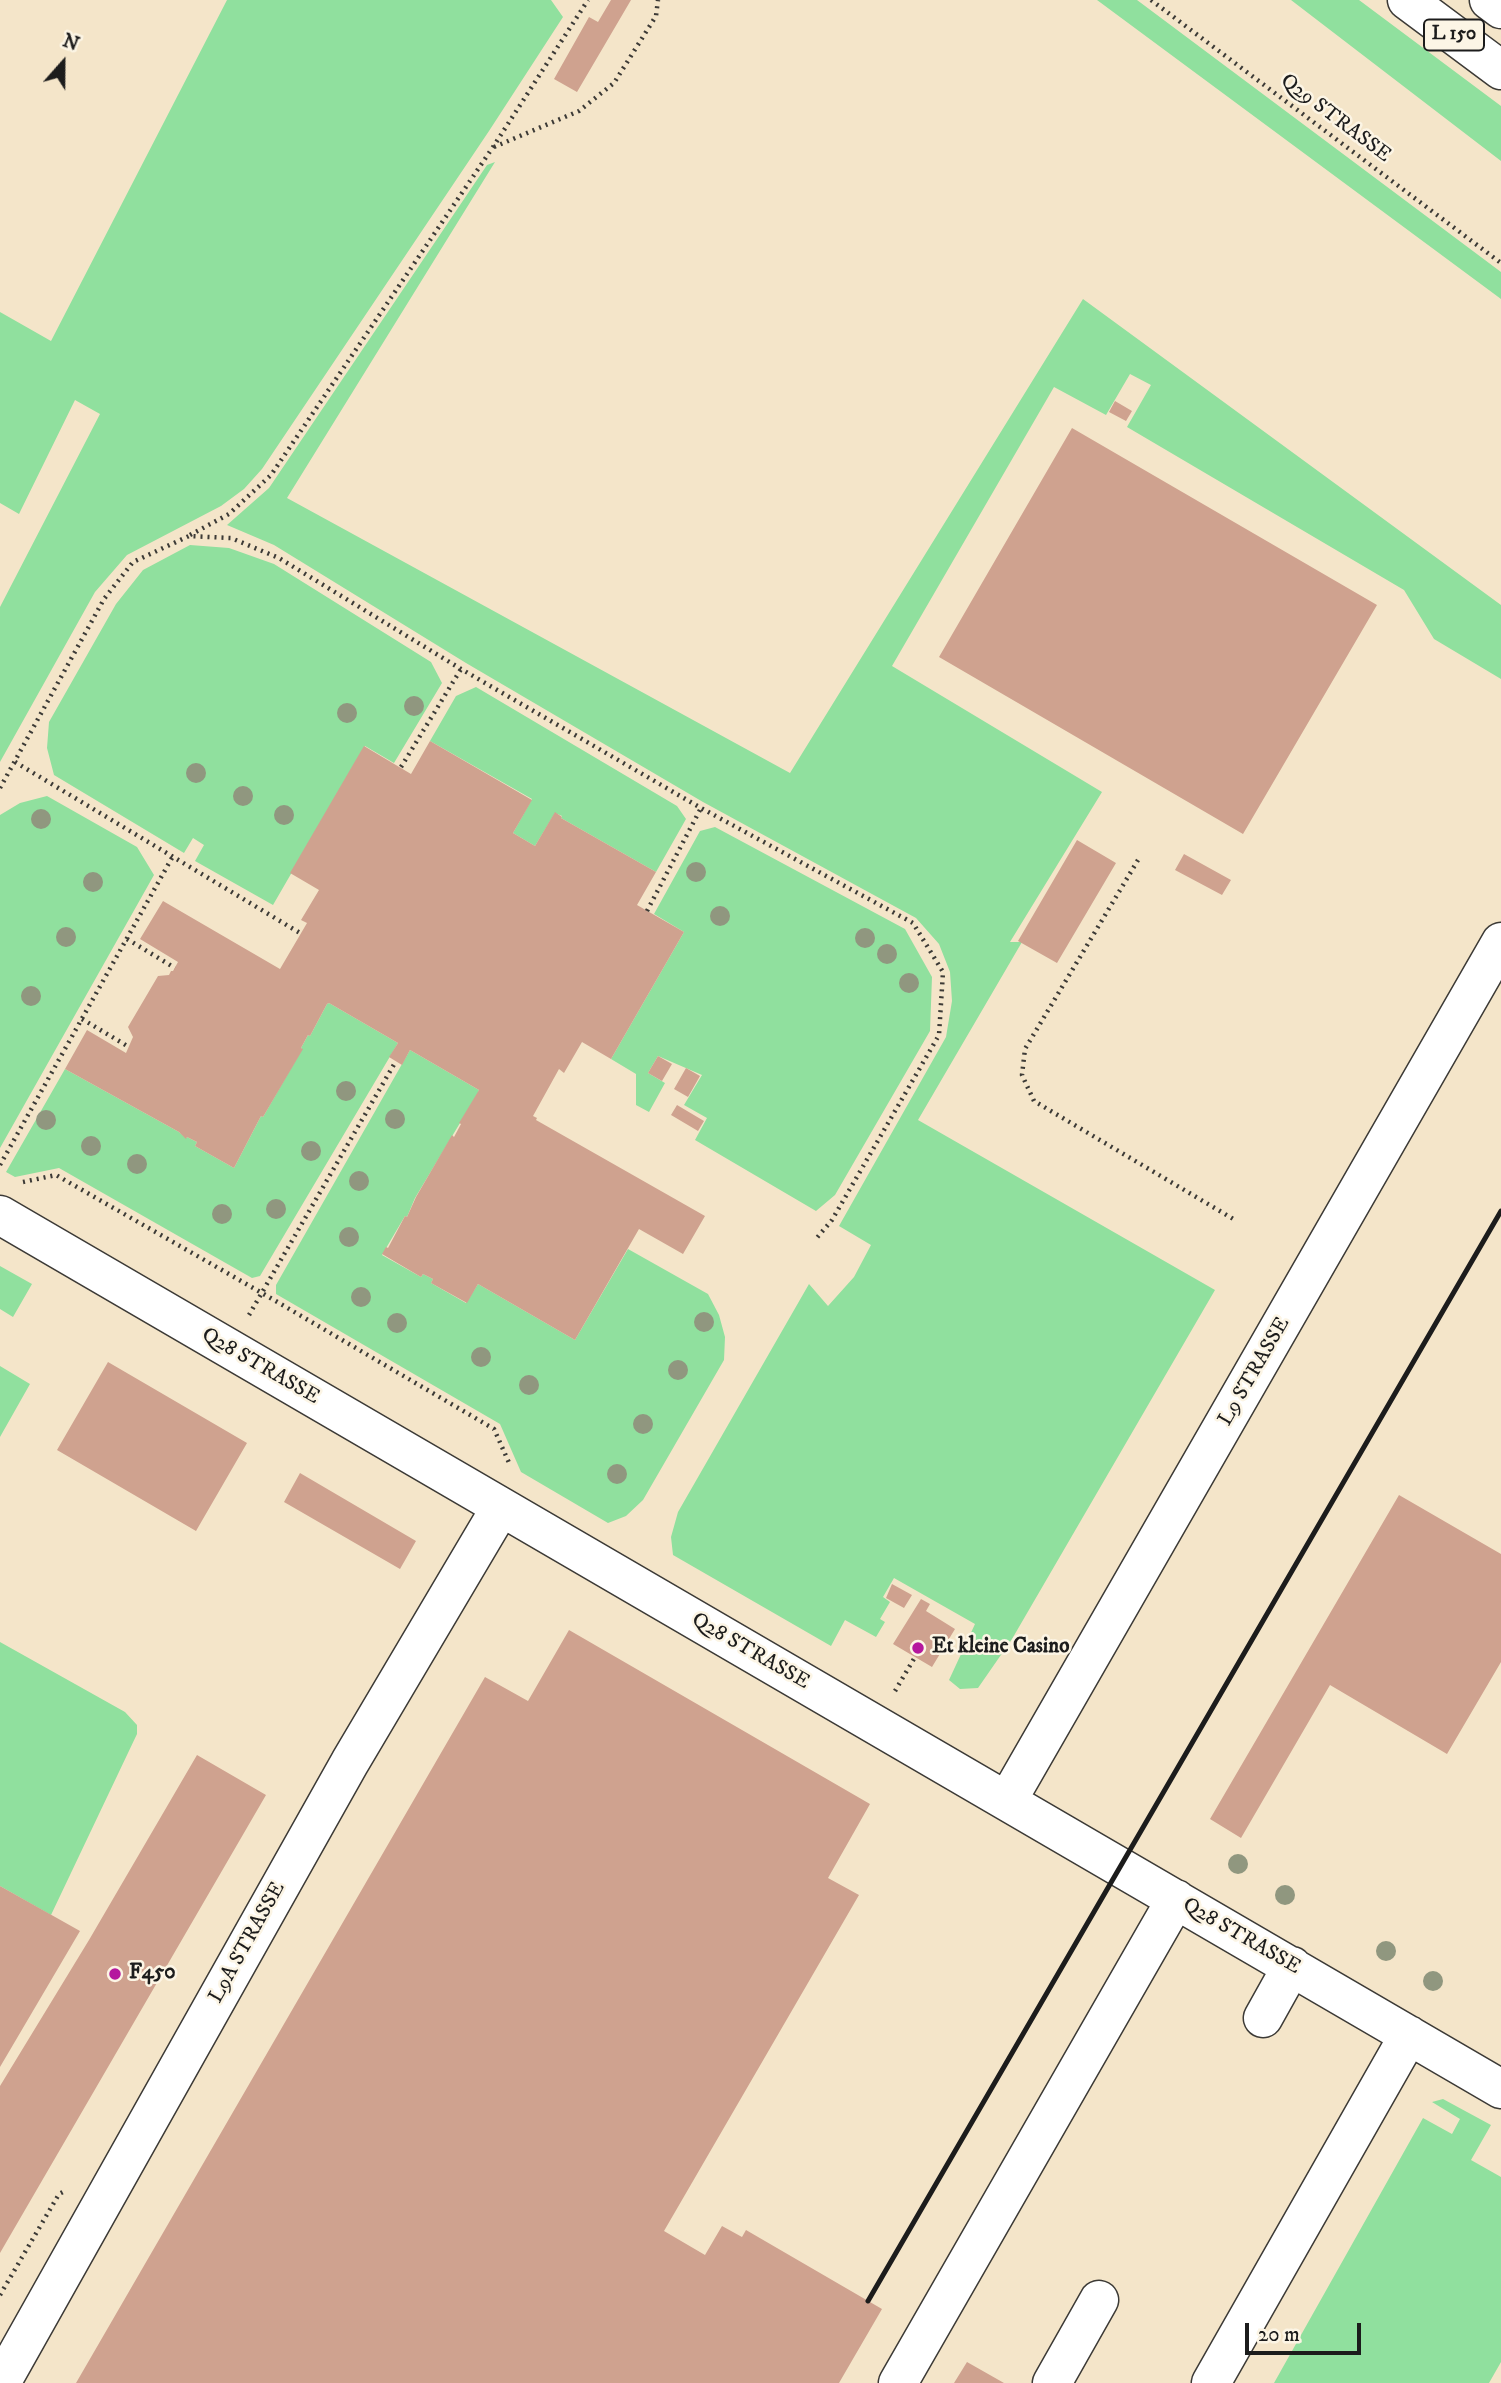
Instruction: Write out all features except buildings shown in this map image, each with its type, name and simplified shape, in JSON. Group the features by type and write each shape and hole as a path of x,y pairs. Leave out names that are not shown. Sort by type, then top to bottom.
{"main road":[{"name":"L 150","path":"1407,0 1501,70"},
{"name":"L 150","path":"1489,0 1501,9"},
{"name":"L9 STRASSE","path":"1007,1801 1501,942"},
{"name":"Q28 STRASSE","path":"6,1200 229,1349 508,1492 1007,1801 1501,2089"},
{"name":"L9A STRASSE","path":"1,2383 343,1774 508,1492"},
{"path":"898,2383 1176,1899"},
{"path":"1263,2018 1292,1966"},
{"path":"1211,2383 1409,2035"},
{"path":"1052,2383 1099,2300"}],"path":[{"path":"0,788 104,598 133,562 229,514 271,475 493,147 588,0"},
{"path":"493,147 579,111 614,83 656,16 658,0"},
{"name":"Q29 STRASSE","path":"1151,0 1501,263"},
{"path":"189,536 231,538 279,558 461,669 701,808 913,923 943,972 939,1035 832,1220 815,1240"},
{"path":"401,767 461,669"},
{"path":"15,762 300,933"},
{"path":"647,911 701,808"},
{"path":"0,1165 173,856"},
{"path":"1138,860 1025,1049 1022,1075 1034,1101 1235,1220"},
{"path":"127,939 175,968"},
{"path":"82,1019 129,1047"},
{"path":"229,1349 396,1061"},
{"path":"6,1200 56,1175 262,1293 494,1429 508,1492"},
{"path":"895,1692 915,1657"},
{"path":"885,1686 905,1697"}],"green space":[{"path":"227,0 551,0 563,17 262,469 244,489 221,506 127,555 95,592 0,762 0,607 100,414 75,400 19,514 0,503 0,312 51,341"},
{"path":"1097,0 1137,0 1501,272 1501,299"},
{"path":"1291,0 1359,0 1501,106 1501,161"},
{"path":"495,162 287,498 790,773 1083,299 1501,605 1501,679 1434,639 1404,590 1127,427 1151,385 1130,374 1106,415 1054,387 892,666 1102,792 1010,942 1022,942 918,1120 1215,1290 1012,1639 978,1688 960,1689 949,1680 975,1624 894,1578 883,1597 890,1602 880,1619 885,1622 876,1637 845,1620 831,1646 673,1555 671,1537 678,1512 809,1284 828,1306 854,1277 871,1245 839,1226 946,1037 952,1001 950,972 939,944 916,918 703,802 466,663 274,545 227,525 269,488 487,165"},
{"path":"190,545 229,548 274,564 431,662 442,683 394,763 365,746 273,905 195,861 204,845 193,838 184,853 54,775 47,748 49,722 116,604 143,570"},
{"path":"476,687 677,806 686,819 656,872 555,813 535,846 513,833 532,799 430,741 456,696"},
{"path":"47,796 137,847 154,875 0,1148 0,815 20,803"},
{"path":"715,827 905,929 932,977 930,1031 835,1195 816,1211 695,1140 707,1118 684,1105 702,1075 658,1056 648,1073 665,1083 649,1112 636,1105 636,1074 611,1059 684,932 654,914 700,831"},
{"path":"329,1003 398,1043 260,1276 252,1278 59,1168 15,1177 6,1172 65,1069 197,1142 195,1146 234,1168 261,1116 263,1117 308,1035 310,1036"},
{"path":"410,1050 479,1090 415,1198 407,1217 405,1216 382,1255 421,1277 423,1274 433,1279 431,1283 466,1303 478,1284 575,1340 628,1249 708,1294 719,1315 725,1337 724,1360 643,1500 626,1516 608,1523 521,1472 500,1424 276,1294 276,1285"},
{"path":"0,1266 32,1284 13,1317 0,1309"},
{"path":"0,1366 30,1384 0,1437"},
{"path":"0,1642 125,1712 137,1725 137,1734 51,1915 0,1886"},
{"path":"1443,2099 1491,2125 1471,2160 1501,2177 1501,2362 1489,2383 1274,2383 1423,2118 1452,2134 1460,2119 1432,2102"}],"railway":[{"path":"868,2301 1501,1211"}],"place":[{"name":"Et kleine Casino","path":"918,1648"},
{"name":"F450","path":"115,1974"}]}
